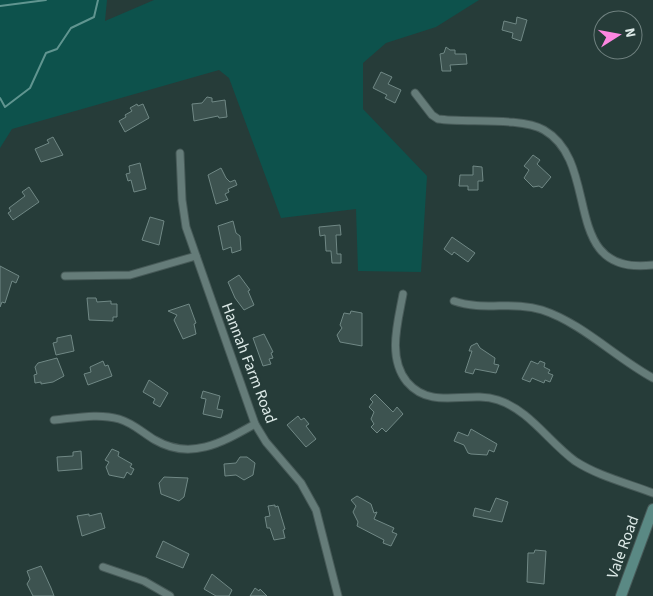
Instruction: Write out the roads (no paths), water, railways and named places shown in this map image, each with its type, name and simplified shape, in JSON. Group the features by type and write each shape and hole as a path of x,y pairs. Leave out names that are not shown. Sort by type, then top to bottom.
{"main road":[{"name":"Vale Road","path":"621,596 653,509"}],"street":[{"path":"415,93 432,115 438,119 525,124 548,133 561,147 571,164 590,232 600,251 612,261 623,265 638,267 653,265"},
{"name":"Hannah Farm Road","path":"180,153 184,216 254,424 266,442 301,482 312,503 321,526 338,596"},
{"path":"65,276 142,273 196,256"},
{"path":"403,294 395,354 399,369 413,388 433,398 495,399 510,405 576,460 600,473 653,493"},
{"path":"454,301 482,307 521,306 543,310 573,325 653,378"},
{"path":"54,420 99,417 119,419 157,442 183,450 194,450 213,445 254,424"},
{"path":"103,567 144,581 170,596"}],"waterway":[{"path":"0,6 46,0"},
{"path":"0,98 5,107 30,88 46,53 57,49 71,28 94,17 98,0"}]}
